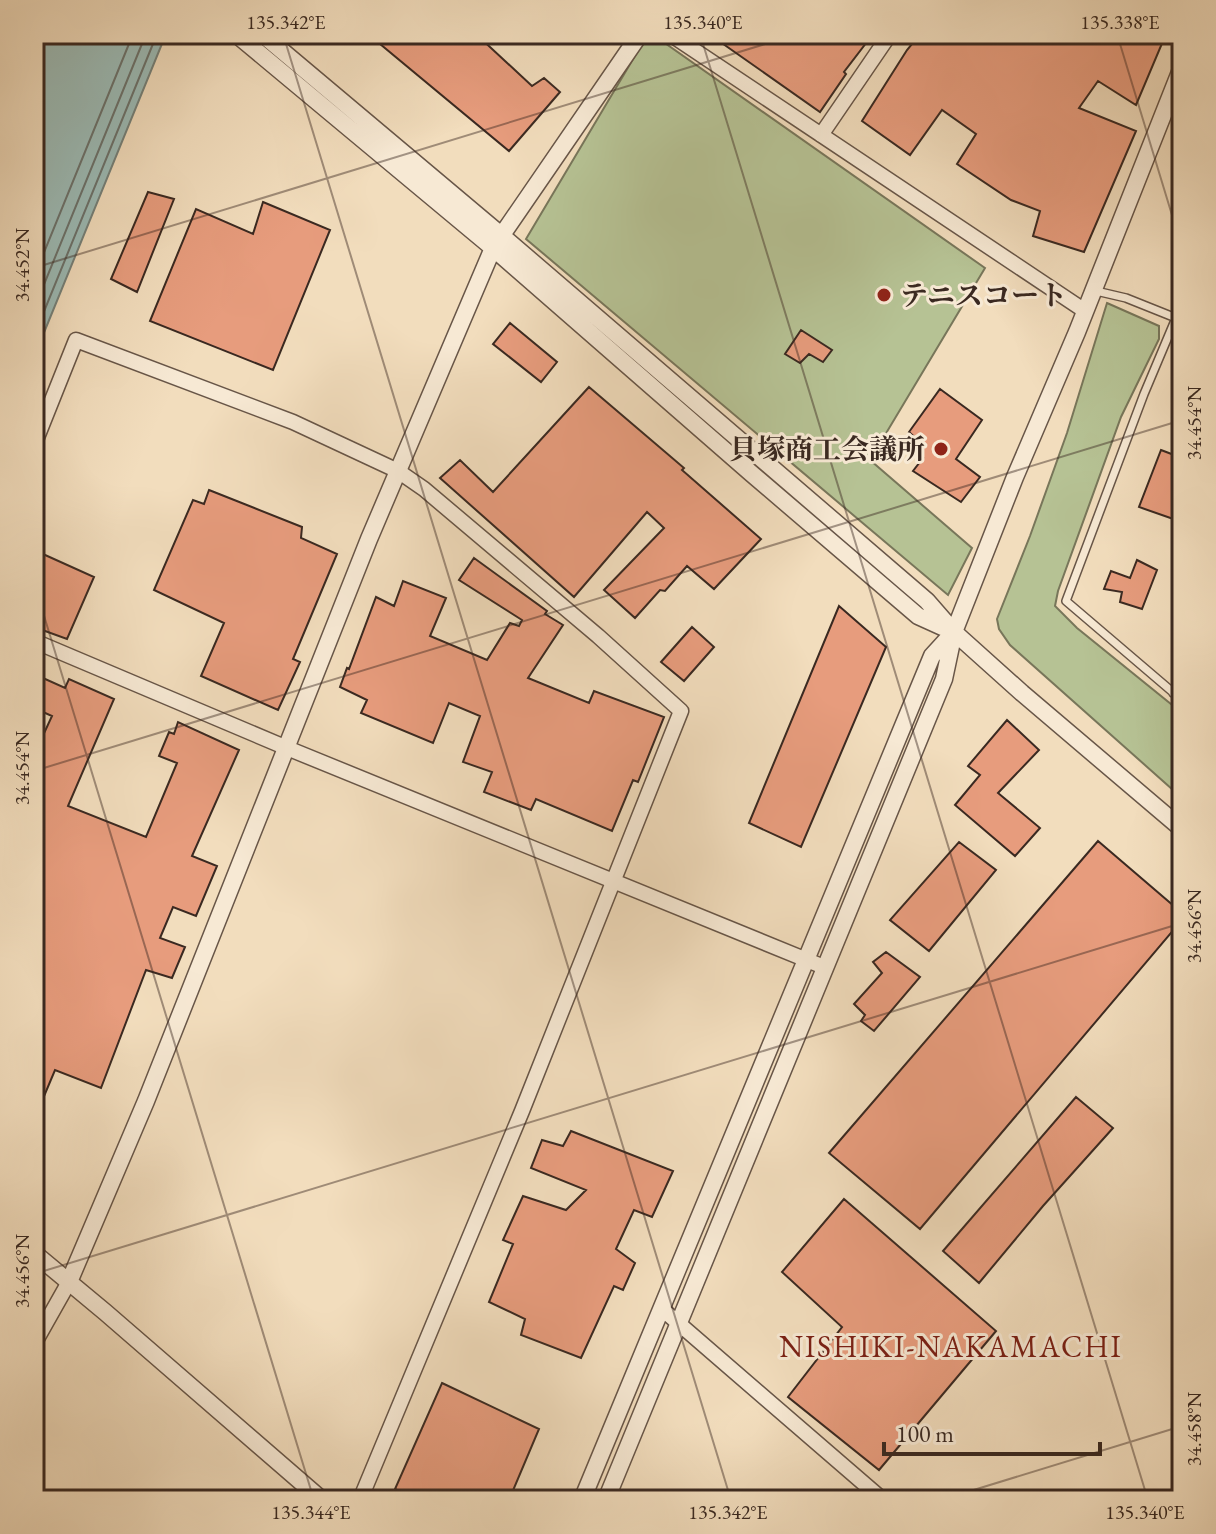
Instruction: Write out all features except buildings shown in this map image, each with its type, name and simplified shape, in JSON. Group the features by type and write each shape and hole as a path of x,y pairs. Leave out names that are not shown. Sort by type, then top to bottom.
{"street":[{"path":"236,34 497,241"},
{"path":"262,34 497,241 752,474 918,616 954,632 1182,829"},
{"path":"34,1344 69,1282 146,1101 369,539 497,241 640,34"},
{"path":"670,34 1085,311"},
{"path":"821,135 890,34"},
{"path":"606,1500 944,679 954,632 1182,67"},
{"path":"34,445 76,340 293,422 398,471 424,489 575,616 681,711 522,1111 360,1500"},
{"path":"582,1500 932,656 954,632"},
{"path":"34,641 287,748 824,967"},
{"path":"34,1253 322,1500"},
{"path":"662,1309 883,1500"}],"lane":[{"path":"1094,290 1126,298 1179,319 1144,394 1066,601 1182,700"},
{"path":"1173,693 1182,671"}],"green space":[{"path":"648,34 985,268 870,460 972,548 948,595 526,239"},
{"path":"1107,303 1159,326 1159,339 1121,417 1055,606 1077,628 1182,713 1182,798 1010,645 999,629 997,619 1067,433"}],"water":[{"path":"34,34 166,34 34,357"}],"place":[{"name":"テニスコート","path":"884,295"},
{"name":"貝塚商工会議所","path":"941,449"}],"district":[{"name":"NISHIKI-NAKAMACHI","path":"951,1347"}]}
